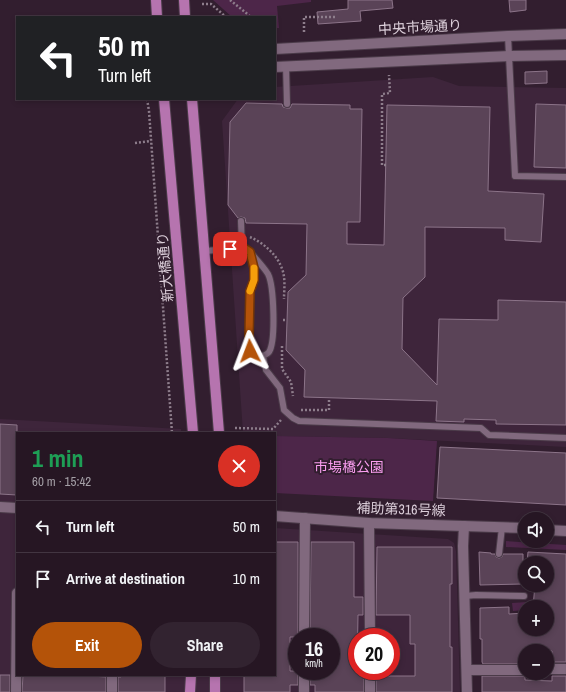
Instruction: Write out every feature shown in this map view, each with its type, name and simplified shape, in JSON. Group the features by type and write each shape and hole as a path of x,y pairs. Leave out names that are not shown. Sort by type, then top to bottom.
{"main road":[{"path":"156,0 157,16"},
{"path":"184,0 185,16"},
{"name":"新大橋通り","path":"164,100 193,432"},
{"path":"192,100 219,432"},
{"path":"190,692 191,676"},
{"path":"215,676 215,692"}],"street":[{"name":"中央市場通り","path":"276,49 566,34"},
{"path":"276,67 510,56 566,55"},
{"path":"0,507 16,508"},
{"name":"補助第316号線","path":"276,516 369,523 518,528"},
{"path":"304,628 305,518"},
{"path":"369,523 370,628"},
{"path":"464,526 463,546 467,692"},
{"path":"554,530 566,531"},
{"path":"554,669 566,669"},
{"path":"467,670 518,670"},
{"path":"16,676 16,692"},
{"path":"112,676 112,692"},
{"path":"304,680 304,692"},
{"path":"370,680 370,692"}],"lane":[{"path":"508,36 515,176 566,177"},
{"path":"286,66 287,104"},
{"path":"241,221 242,248"},
{"path":"204,251 242,248 250,252 268,275 273,301 273,340 270,351 263,356 258,357 250,351 250,291 254,280 254,268 250,252"},
{"path":"263,356 266,370 280,388 282,406 284,410 299,421 481,428 489,435 566,438"},
{"path":"499,554 502,527"},
{"path":"464,596 524,596"}],"path":[{"path":"230,0 251,16"},
{"path":"202,4 211,4 225,16"},
{"path":"304,32 304,17 335,17"},
{"path":"386,165 382,165 382,94 390,93 389,75"},
{"path":"147,100 172,432"},
{"path":"135,143 151,141"},
{"path":"235,428 274,429 287,413"}],"shaded area":[{"path":"433,77 459,86 566,88 566,447 388,438 276,436 276,432 243,432 222,121 237,100 276,100 276,87"},
{"path":"0,419 181,429 181,432 16,432 16,676 276,676 276,528 448,539 454,543 456,551 460,692 0,692"}],"green space":[{"path":"213,0 311,0 311,2 277,6 279,28 276,28 276,16 231,16"},
{"name":"市場橋公園","path":"276,436 388,438 437,441 433,501 276,493"},
{"path":"506,541 518,542 518,548 506,547"},
{"path":"554,544 566,545 566,550 526,548 554,548"},
{"path":"512,603 518,603 518,611 513,611"}],"building":[{"path":"348,0 392,0 393,8 360,11 361,21 318,24 317,12 348,9"},
{"path":"509,0 526,0 526,10 510,12"},
{"path":"547,71 547,83 525,84 525,72"},
{"path":"246,103 282,104 283,107 287,108 290,108 292,104 350,105 350,109 362,109 360,222 347,222 347,244 384,245 387,105 490,107 488,191 544,194 541,242 505,240 505,228 425,227 425,277 403,298 402,349 437,385 439,319 498,320 498,300 566,302 566,425 496,424 496,420 464,419 464,422 436,421 437,401 304,397 305,370 286,350 288,292 306,275 307,224 246,223 245,218 238,218 228,205 230,122"},
{"path":"536,104 566,105 566,168 534,167"},
{"path":"0,424 17,425 16,495 0,494"},
{"path":"440,447 566,453 566,505 437,498"},
{"path":"276,542 298,542 298,628 288,628 288,680 298,680 298,685 290,685 290,692 244,692 244,676 276,676"},
{"path":"311,542 354,542 354,597 363,597 363,615 358,615 358,628 348,628 348,680 364,680 364,692 315,692 315,685 310,685 310,680 340,680 340,628 310,628"},
{"path":"377,547 452,547 452,584 450,584 450,647 452,647 452,692 376,692 376,680 400,680 400,676 415,676 415,644 410,644 410,615 376,615"},
{"path":"479,552 495,554 496,557 499,558 502,557 503,554 523,554 523,556 518,556 518,584 480,585"},
{"path":"528,552 566,554 566,662 554,662 554,644 518,644 518,664 483,664 482,639 480,639 480,608 509,607 509,614 518,613 518,636 554,636 554,600 534,600 534,592 554,592 554,556 528,556"},
{"path":"0,675 10,675 10,692 0,692"},
{"path":"23,676 106,677 106,692 22,692"},
{"path":"165,676 165,692 118,692 118,677"},
{"path":"482,676 518,676 518,680 552,681 554,680 554,676 566,676 566,692 482,692"}],"slow traffic":[{"path":"250,291 254,280 254,268"}],"route":[{"path":"230,249 244,248 250,252 254,268 254,280 250,291 250,351"}]}
